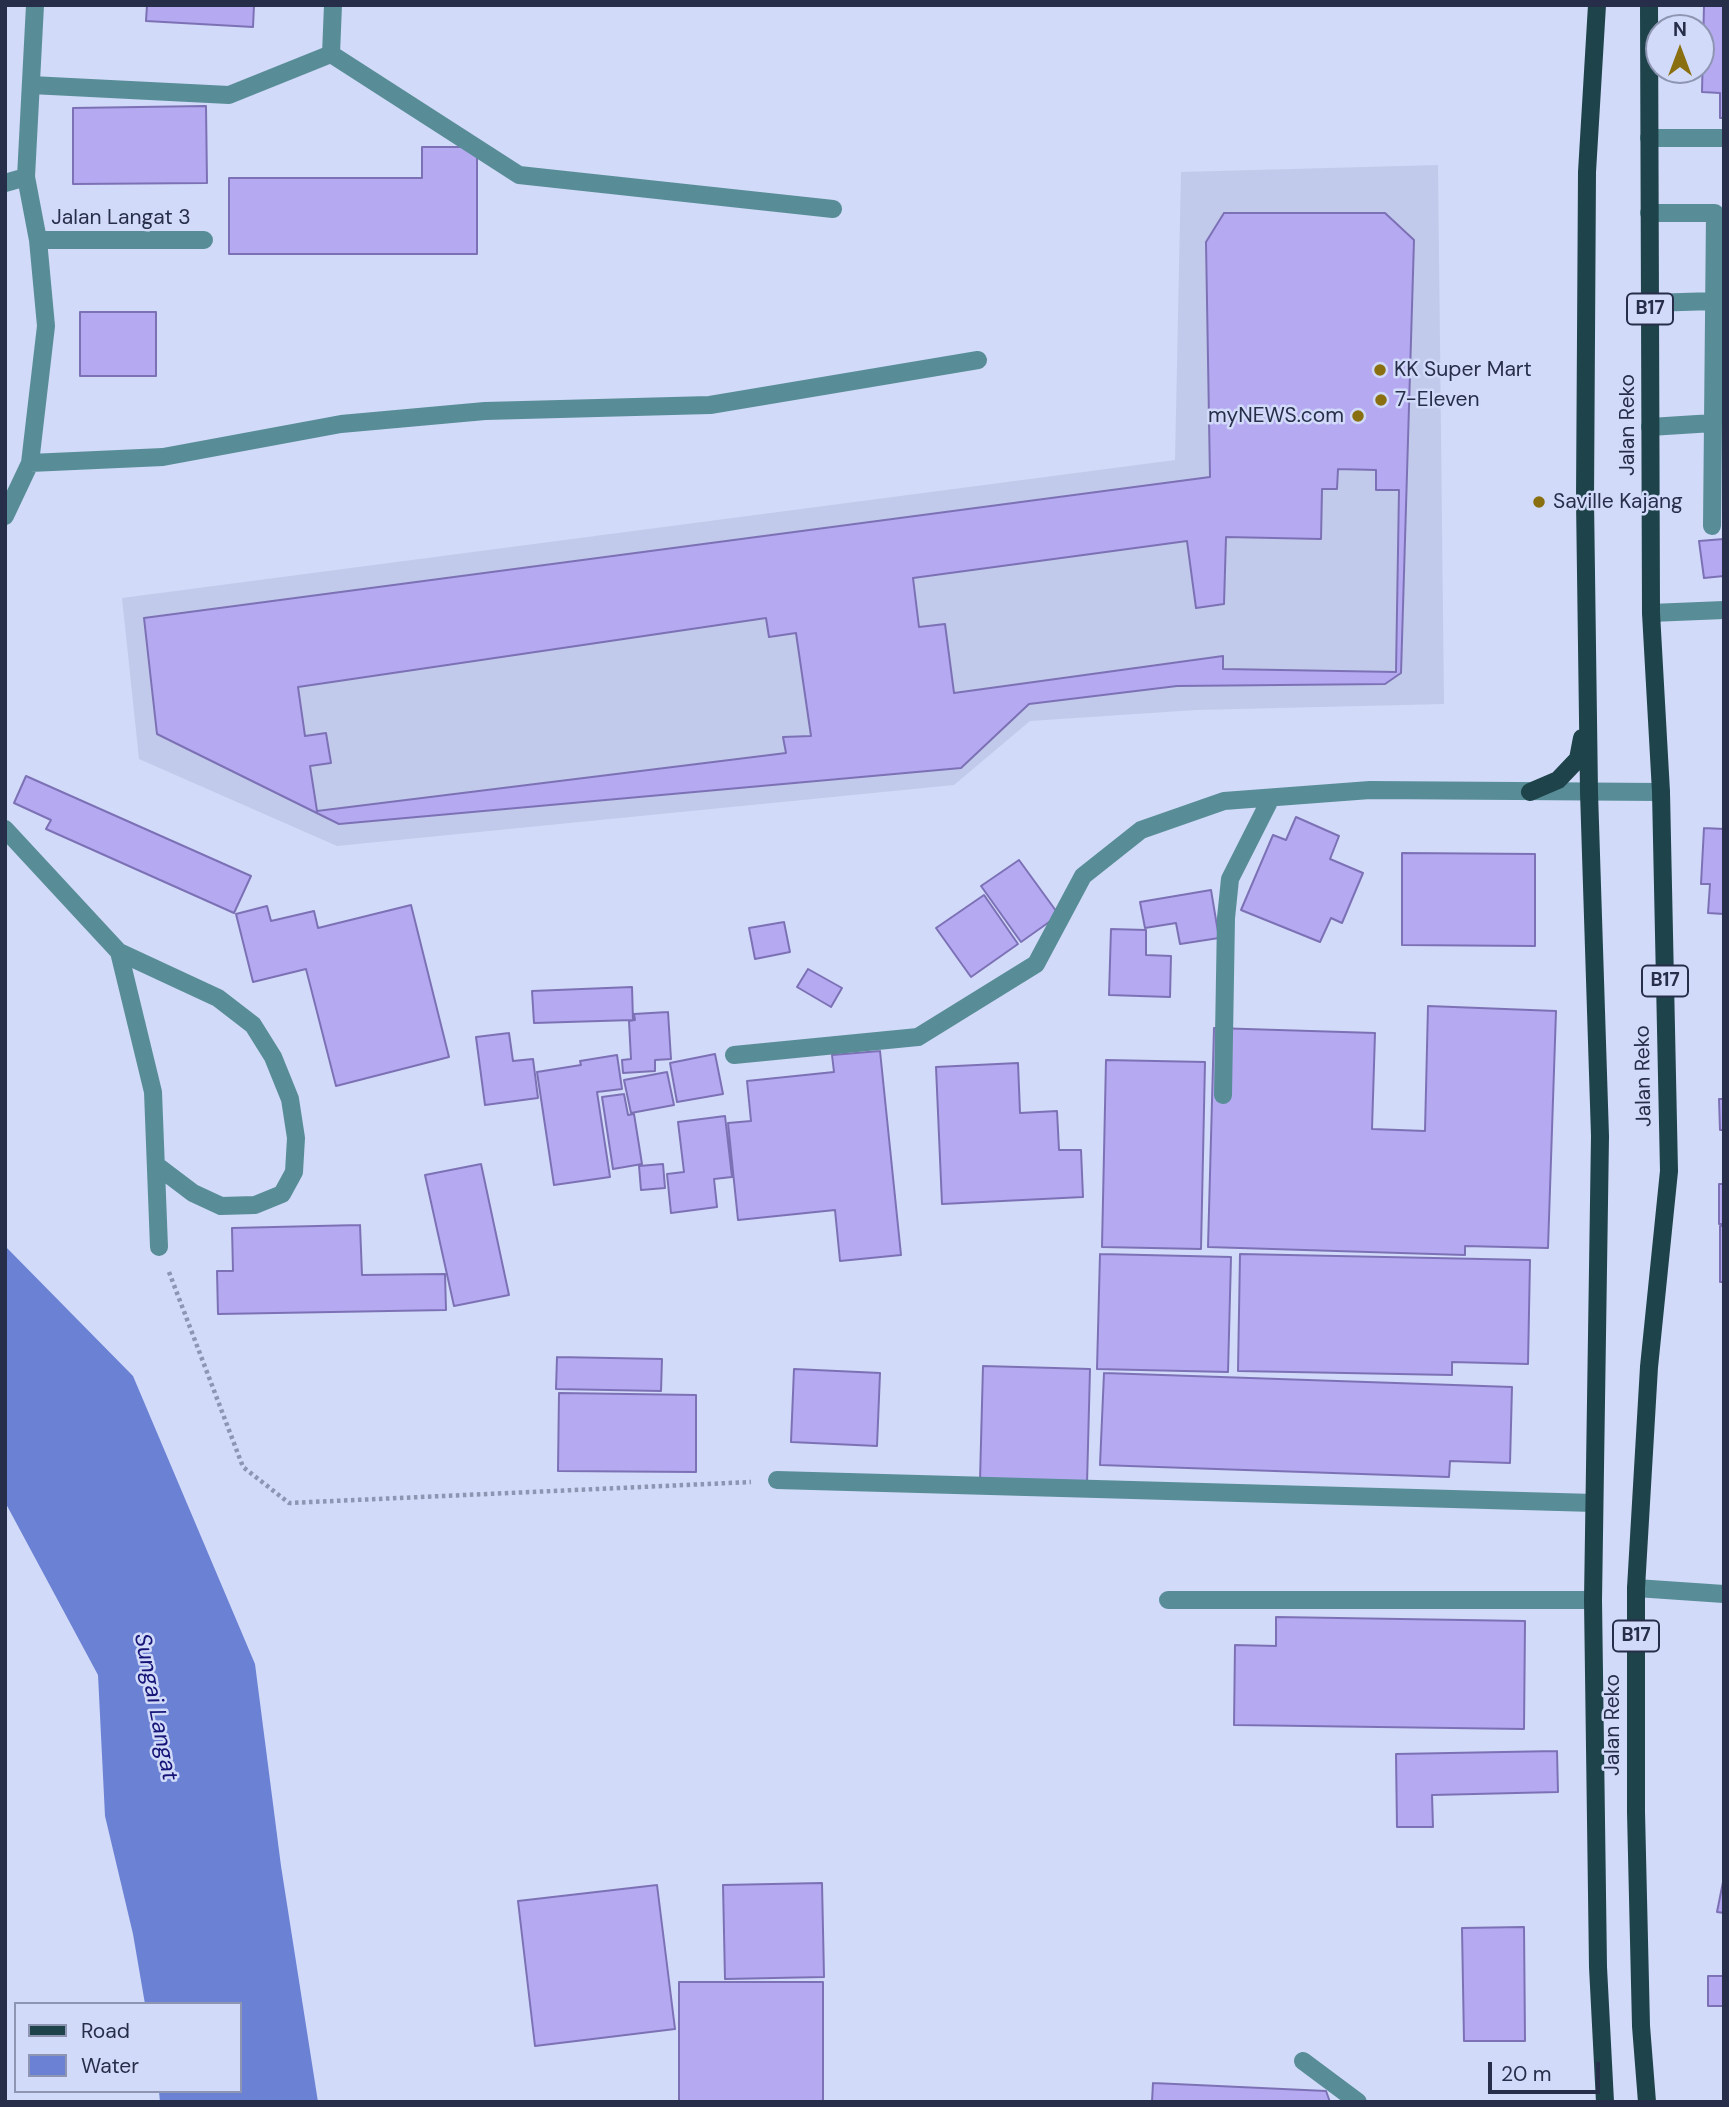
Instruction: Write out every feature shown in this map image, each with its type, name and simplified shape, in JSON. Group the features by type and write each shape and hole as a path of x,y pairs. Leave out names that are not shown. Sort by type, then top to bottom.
{"main road":[{"name":"Jalan Reko","path":"1597,5 1587,172 1585,500 1588,792 1600,1136 1594,1600 1598,1967 1605,2102"},
{"name":"Jalan Reko","path":"1647,2102 1641,2026 1636,1812 1636,1588 1648,1367 1669,1171 1661,792 1651,613 1648,5"},
{"path":"1530,792 1558,780 1578,759 1587,705"}],"street":[{"path":"5,516 30,463 46,326 38,240 26,177 35,5"},
{"path":"331,54 333,5"},
{"path":"32,86 229,95 331,54"},
{"path":"331,54 519,175 834,208"},
{"path":"1649,138 1724,138"},
{"path":"5,183 26,177"},
{"path":"1649,214 1715,213 1714,301 1719,369 1713,423 1712,526"},
{"name":"Jalan Langat 3","path":"38,240 204,240"},
{"path":"1650,303 1714,301"},
{"path":"30,463 163,457 341,424 485,411 710,405 978,360"},
{"path":"1650,427 1713,423"},
{"path":"1651,613 1724,610"},
{"path":"734,1055 918,1037 1036,964 1083,876 1141,830 1224,802 1370,790 1661,792"},
{"path":"1223,1095 1226,918 1230,879 1271,798"},
{"path":"5,829 119,951 218,998 253,1025 273,1057 290,1098 296,1138 294,1172 282,1194 255,1205 221,1206 193,1193 156,1165"},
{"path":"119,951 153,1092 159,1247"},
{"path":"777,1480 1594,1503"},
{"path":"1636,1588 1724,1594"},
{"path":"1168,1600 1594,1600"},
{"path":"1303,2061 1357,2102"}],"path":[{"path":"159,1247 243,1467 289,1503 777,1480"}],"shaded area":[{"path":"1438,165 1444,704 1196,710 1030,721 954,785 337,846 139,759 122,598 1175,460 1181,172"}],"water":[{"name":"Sungai Langat","path":"5,1246 133,1376 255,1664 281,1866 318,2102 160,2102 159,2093 242,2093 242,2002 145,2002 133,1934 105,1816 98,1675 5,1502"}],"building":[{"path":"147,5 254,5 253,27 146,21"},
{"path":"1704,5 1724,5 1724,118 1720,118 1720,93 1702,92 1702,84 1715,84 1715,14 1704,14"},
{"path":"206,106 207,183 73,184 73,108"},
{"path":"422,147 477,147 477,254 229,254 229,178 422,178"},
{"path":"1224,213 1385,213 1414,240 1401,673 1385,684 1177,686 1029,704 961,768 339,824 157,734 144,618 1210,477 1206,242"},
{"path":"80,312 156,312 156,376 80,376"},
{"path":"1338,469 1376,470 1376,490 1399,490 1396,672 1223,669 1223,656 954,693 945,624 919,627 913,578 1187,541 1196,608 1224,604 1226,537 1321,539 1322,489 1337,489"},
{"path":"1724,539 1724,576 1704,578 1699,541"},
{"path":"766,618 769,637 796,633 811,736 783,737 786,753 317,811 310,766 331,763 326,733 305,736 298,687"},
{"path":"26,776 251,876 234,913 46,829 51,820 14,803"},
{"path":"1296,817 1339,836 1330,859 1363,873 1342,923 1331,918 1320,942 1241,910 1273,835 1286,840"},
{"path":"1704,828 1724,829 1724,914 1708,913 1710,884 1701,884"},
{"path":"1402,853 1535,854 1535,946 1402,945"},
{"path":"1019,860 1059,915 1021,942 981,886"},
{"path":"1211,890 1219,938 1180,944 1176,923 1145,928 1140,902"},
{"path":"984,895 1018,944 971,977 936,928"},
{"path":"411,905 449,1057 336,1086 306,969 253,982 236,914 267,906 271,921 314,911 318,928"},
{"path":"784,922 790,952 755,959 749,928"},
{"path":"1111,929 1146,930 1146,955 1171,956 1170,997 1109,995"},
{"path":"808,969 842,988 831,1007 797,987"},
{"path":"632,987 633,1020 534,1023 532,991"},
{"path":"1428,1006 1556,1011 1548,1248 1465,1246 1465,1255 1208,1247 1214,1028 1375,1033 1372,1129 1425,1131"},
{"path":"668,1012 671,1059 655,1060 655,1071 623,1073 622,1060 631,1059 629,1021 635,1020 634,1014"},
{"path":"509,1033 513,1061 533,1059 538,1098 485,1105 476,1037"},
{"path":"880,1051 901,1255 840,1261 835,1210 738,1220 728,1123 751,1121 747,1081 834,1072 832,1055"},
{"path":"715,1054 723,1094 677,1102 670,1063"},
{"path":"617,1055 622,1089 597,1092 610,1177 554,1185 537,1072 581,1065 580,1061"},
{"path":"1106,1060 1205,1062 1201,1249 1102,1247"},
{"path":"1018,1063 1020,1113 1057,1111 1059,1150 1081,1150 1083,1197 942,1204 936,1067"},
{"path":"667,1072 674,1105 631,1113 624,1080"},
{"path":"624,1094 628,1115 634,1114 642,1164 613,1169 602,1097"},
{"path":"1719,1099 1724,1099 1724,1130 1720,1130"},
{"path":"725,1116 732,1177 714,1179 717,1207 671,1213 667,1174 684,1172 678,1122"},
{"path":"481,1164 509,1295 454,1306 425,1175"},
{"path":"663,1164 665,1188 641,1190 639,1166"},
{"path":"1719,1184 1724,1184 1724,1224 1719,1224"},
{"path":"360,1225 362,1275 445,1274 446,1310 218,1314 217,1271 233,1271 232,1228"},
{"path":"1720,1226 1724,1226 1724,1282 1720,1282"},
{"path":"1100,1254 1231,1257 1228,1372 1097,1369"},
{"path":"1240,1254 1530,1260 1528,1364 1452,1362 1452,1375 1238,1371"},
{"path":"557,1357 662,1359 661,1391 556,1389"},
{"path":"983,1366 1090,1369 1087,1484 980,1481"},
{"path":"794,1369 880,1373 877,1446 791,1442"},
{"path":"1104,1373 1512,1387 1510,1463 1450,1461 1449,1477 1100,1465"},
{"path":"559,1393 696,1395 696,1472 558,1471"},
{"path":"1276,1617 1525,1621 1524,1729 1234,1725 1235,1645 1276,1646"},
{"path":"1557,1751 1558,1792 1432,1795 1433,1827 1397,1827 1396,1754"},
{"path":"1724,1877 1724,1913 1717,1912"},
{"path":"822,1883 824,1977 725,1979 723,1885"},
{"path":"657,1885 675,2029 535,2046 518,1901"},
{"path":"1524,1927 1525,2041 1464,2041 1462,1928"},
{"path":"1708,1976 1724,1976 1724,2006 1708,2006"},
{"path":"679,1982 823,1982 823,2102 679,2102"},
{"path":"1153,2083 1326,2091 1330,2102 1152,2102"}],"place":[{"name":"KK Super Mart","path":"1380,370"},
{"name":"7-Eleven","path":"1381,400"},
{"name":"myNEWS.com","path":"1358,416"},
{"name":"Saville Kajang","path":"1539,502"}]}
